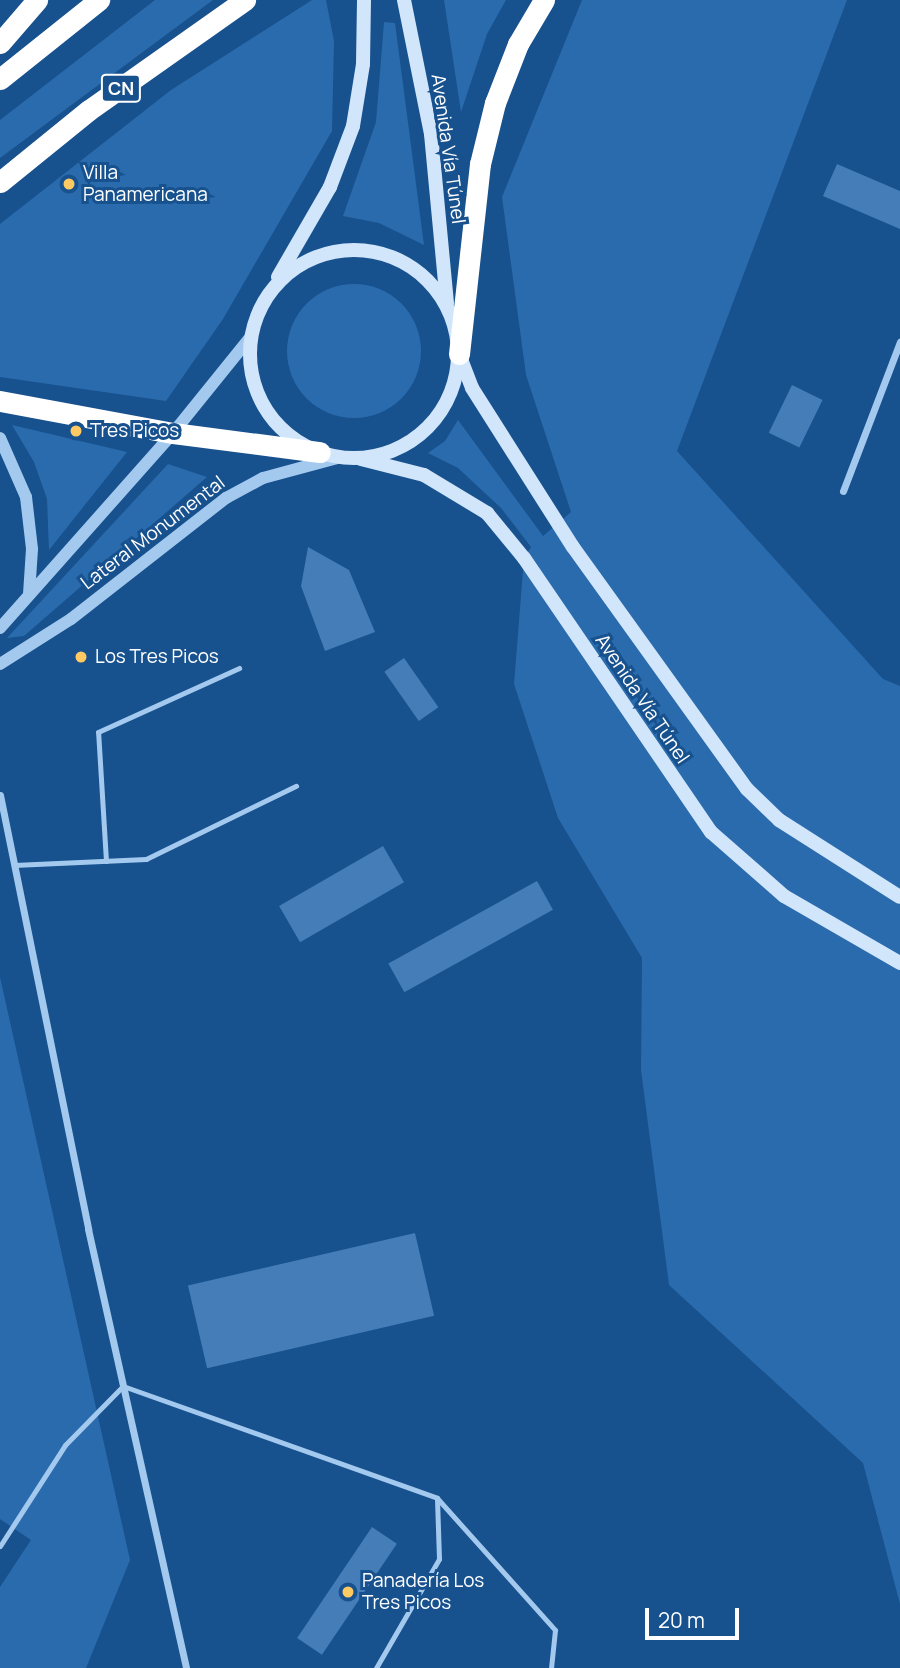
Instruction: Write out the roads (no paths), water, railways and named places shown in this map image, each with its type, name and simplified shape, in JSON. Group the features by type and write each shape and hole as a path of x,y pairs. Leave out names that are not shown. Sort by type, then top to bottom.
{"highway":[{"path":"0,43 37,0"},
{"path":"0,79 99,0"},
{"name":"CN","path":"0,182 89,110 245,0"},
{"path":"459,354 480,164 495,103 517,44 544,0"},
{"path":"0,401 173,433 320,452"}],"main road":[{"path":"268,296 303,264 325,254 360,249 395,257 425,276 447,304 459,354 445,404 424,431 395,449 361,459 341,457 320,452 294,439 262,402 251,365 252,335 268,296 330,187 353,126 363,64 364,0"},
{"name":"Avenida Vía Túnel","path":"404,0 431,134 447,304"},
{"name":"Avenida Vía Túnel","path":"459,354 472,388 565,535 747,789 779,820 900,897"},
{"name":"Avenida Vía Túnel","path":"361,459 424,475 487,513 524,558 710,832 784,896 900,964"}],"street":[{"name":"Lateral Monumental","path":"0,628 173,433 252,335"},
{"path":"843,491 900,342"},
{"path":"0,438 26,497 32,549 29,594"},
{"name":"Lateral Monumental","path":"0,664 72,619 226,498 263,478 341,457"},
{"path":"0,795 123,1386 186,1668"}],"lane":[{"path":"106,861 98,732 239,668"},
{"path":"14,865 145,859 296,786"},
{"path":"0,1546 65,1445 123,1386 436,1498 555,1630 551,1668"},
{"path":"376,1668 439,1559 436,1498"}],"place":[{"name":"Villa Panamericana","path":"69,184"},
{"name":"Tres Picos","path":"76,431"},
{"name":"Los Tres Picos","path":"81,657"},
{"name":"Panadería Los Tres Picos","path":"348,1592"}]}
